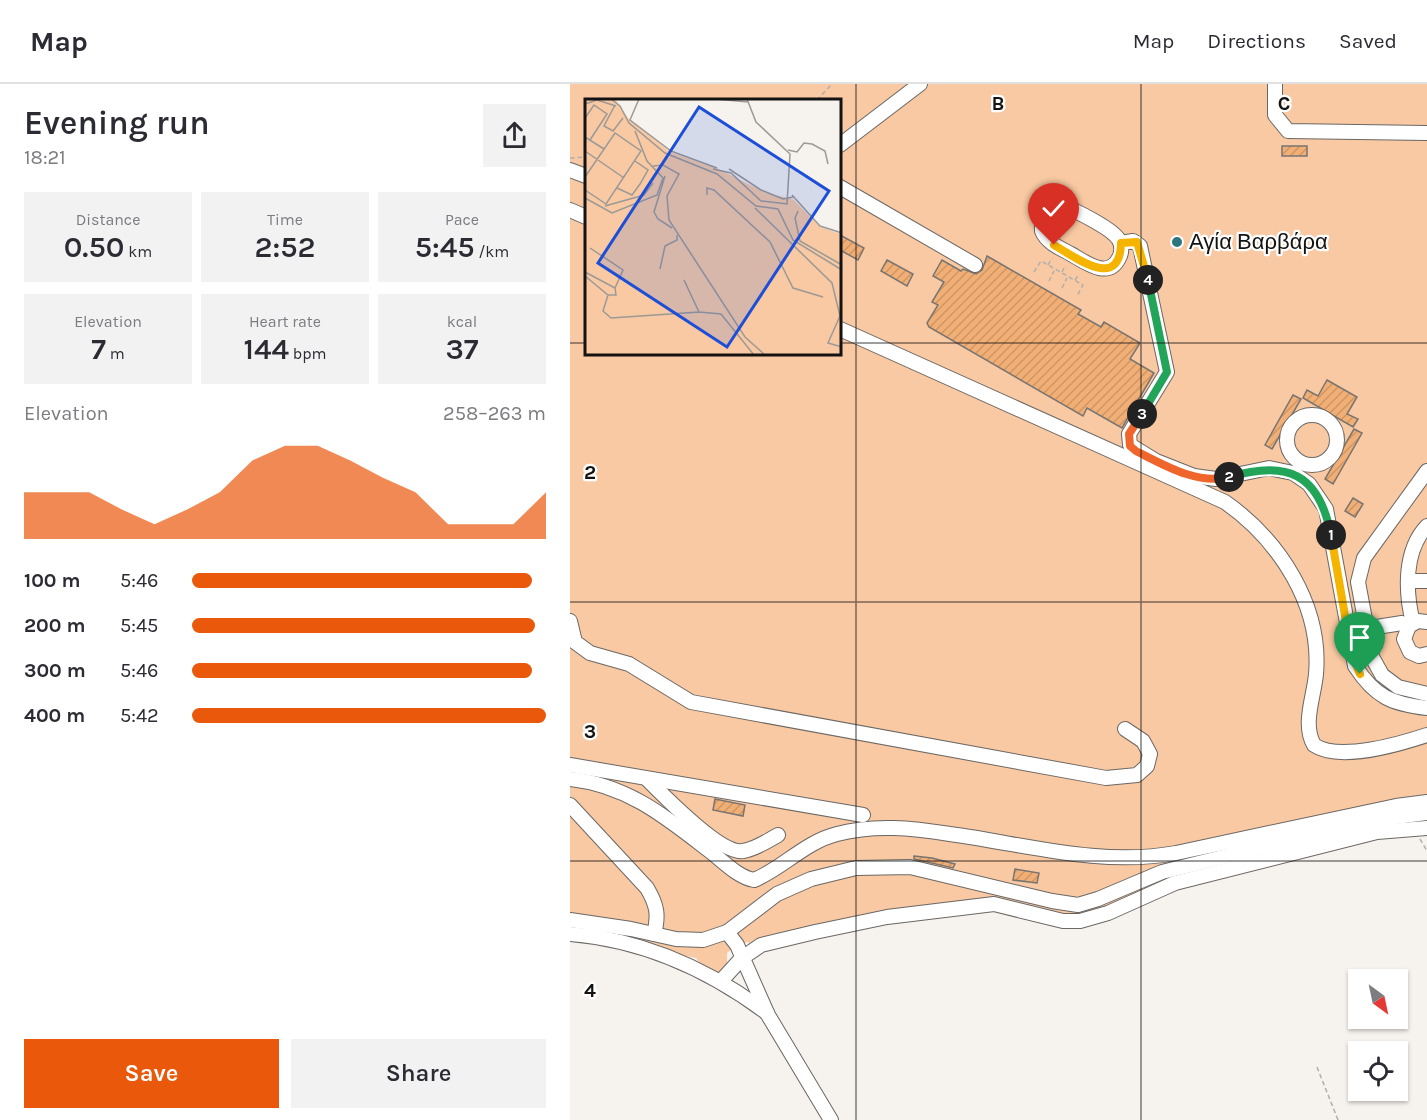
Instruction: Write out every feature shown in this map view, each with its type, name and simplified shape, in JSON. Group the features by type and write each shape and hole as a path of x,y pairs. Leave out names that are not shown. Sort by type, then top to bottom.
{"street":[{"path":"842,143 920,84"},
{"path":"1275,84 1275,115 1281,126 1288,131 1427,133"},
{"path":"570,170 585,176"},
{"path":"842,188 975,266"},
{"path":"1063,206 1115,235 1121,243 1121,252 1115,263 1109,268 1095,268 1049,242 1042,225 1049,211 1063,206"},
{"path":"570,210 585,218"},
{"path":"1121,243 1133,241 1140,246 1167,372 1129,434 1130,446 1156,461 1207,478 1269,468 1297,468 1326,509 1347,633 1355,666 1373,689 1394,703 1427,708"},
{"path":"842,330 1225,502 1242,514 1272,543 1296,581 1306,605 1315,646 1314,693 1307,727 1314,746 1326,752 1344,754 1427,735"},
{"path":"1427,471 1364,558 1358,582 1372,657 1382,675 1398,687 1427,694"},
{"path":"1416,623 1409,581 1410,555 1415,542 1427,526"},
{"path":"1409,581 1427,581"},
{"path":"570,621 575,642 590,653 629,664 691,702 1106,778 1137,775 1147,766 1150,754 1143,741 1125,729"},
{"path":"1347,633 1367,628 1416,623"},
{"path":"1416,623 1404,634 1407,648 1414,654 1427,654"},
{"path":"570,765 863,815"},
{"path":"570,779 605,785 637,798 735,871 754,880 823,839 863,829 891,827 922,830 1097,857 1140,858 1176,853 1396,806 1427,802"},
{"path":"646,779 702,830 732,850 742,851 778,835"},
{"path":"570,805 647,888 656,903 658,919 654,934"},
{"path":"570,920 676,939 703,940 727,932 777,894 811,879 856,868 909,867 1052,902 1078,904 1098,899 1162,872 1373,820 1427,813"},
{"path":"721,981 739,952 815,932 887,917 994,904 1063,921 1080,921 1108,913 1175,883 1377,832 1427,828"},
{"path":"727,932 739,952 768,1015 831,1120"},
{"path":"570,934 615,940 669,955 721,981 768,1015"}],"path":[{"path":"818,99 832,84"},
{"path":"570,158 585,157"},
{"path":"1048,266 1052,258"},
{"path":"1034,272 1041,261 1083,285 1077,296"},
{"path":"1061,273 1065,266"},
{"path":"1049,281 1055,270"},
{"path":"1075,281 1079,274"},
{"path":"1062,288 1068,277"},
{"path":"1317,1067 1338,1120"}],"shaded area":[{"path":"570,84 1427,84 1427,823 1072,917 991,900 750,945 748,942 737,945 727,953 727,965 722,974 717,975 702,966 696,958 570,931"}],"building":[{"path":"1282,146 1307,146 1307,156 1282,156"},
{"path":"842,236 864,248 858,260 842,251"},
{"path":"987,256 1081,310 1078,314 1101,327 1104,322 1140,343 1130,359 1154,373 1122,428 1087,408 1083,416 929,327 927,323 938,305 932,302 944,282 933,276 942,260 961,271 963,269 976,274 982,270"},
{"path":"887,260 913,274 907,286 881,271"},
{"path":"1327,380 1357,397 1347,414 1358,419 1353,427 1303,398 1307,390 1318,396"},
{"path":"1293,395 1301,399 1272,449 1265,445"},
{"path":"1354,429 1362,433 1333,484 1325,479"},
{"path":"1353,498 1363,504 1355,517 1345,511"},
{"path":"715,799 745,805 743,816 713,810"},
{"path":"914,856 955,864 953,868 914,859"},
{"path":"1015,869 1039,873 1037,883 1013,880"}],"place":[{"name":"Αγία Βαρβάρα","path":"1177,242"}],"route":[{"path":"1054,245 1095,268 1103,269 1109,268 1119,259 1121,243 1133,241 1140,246 1167,372 1129,434 1130,446 1156,461 1194,476 1216,479 1269,468 1282,470 1293,473 1317,493 1326,509 1347,633 1355,666 1360,674"}]}
